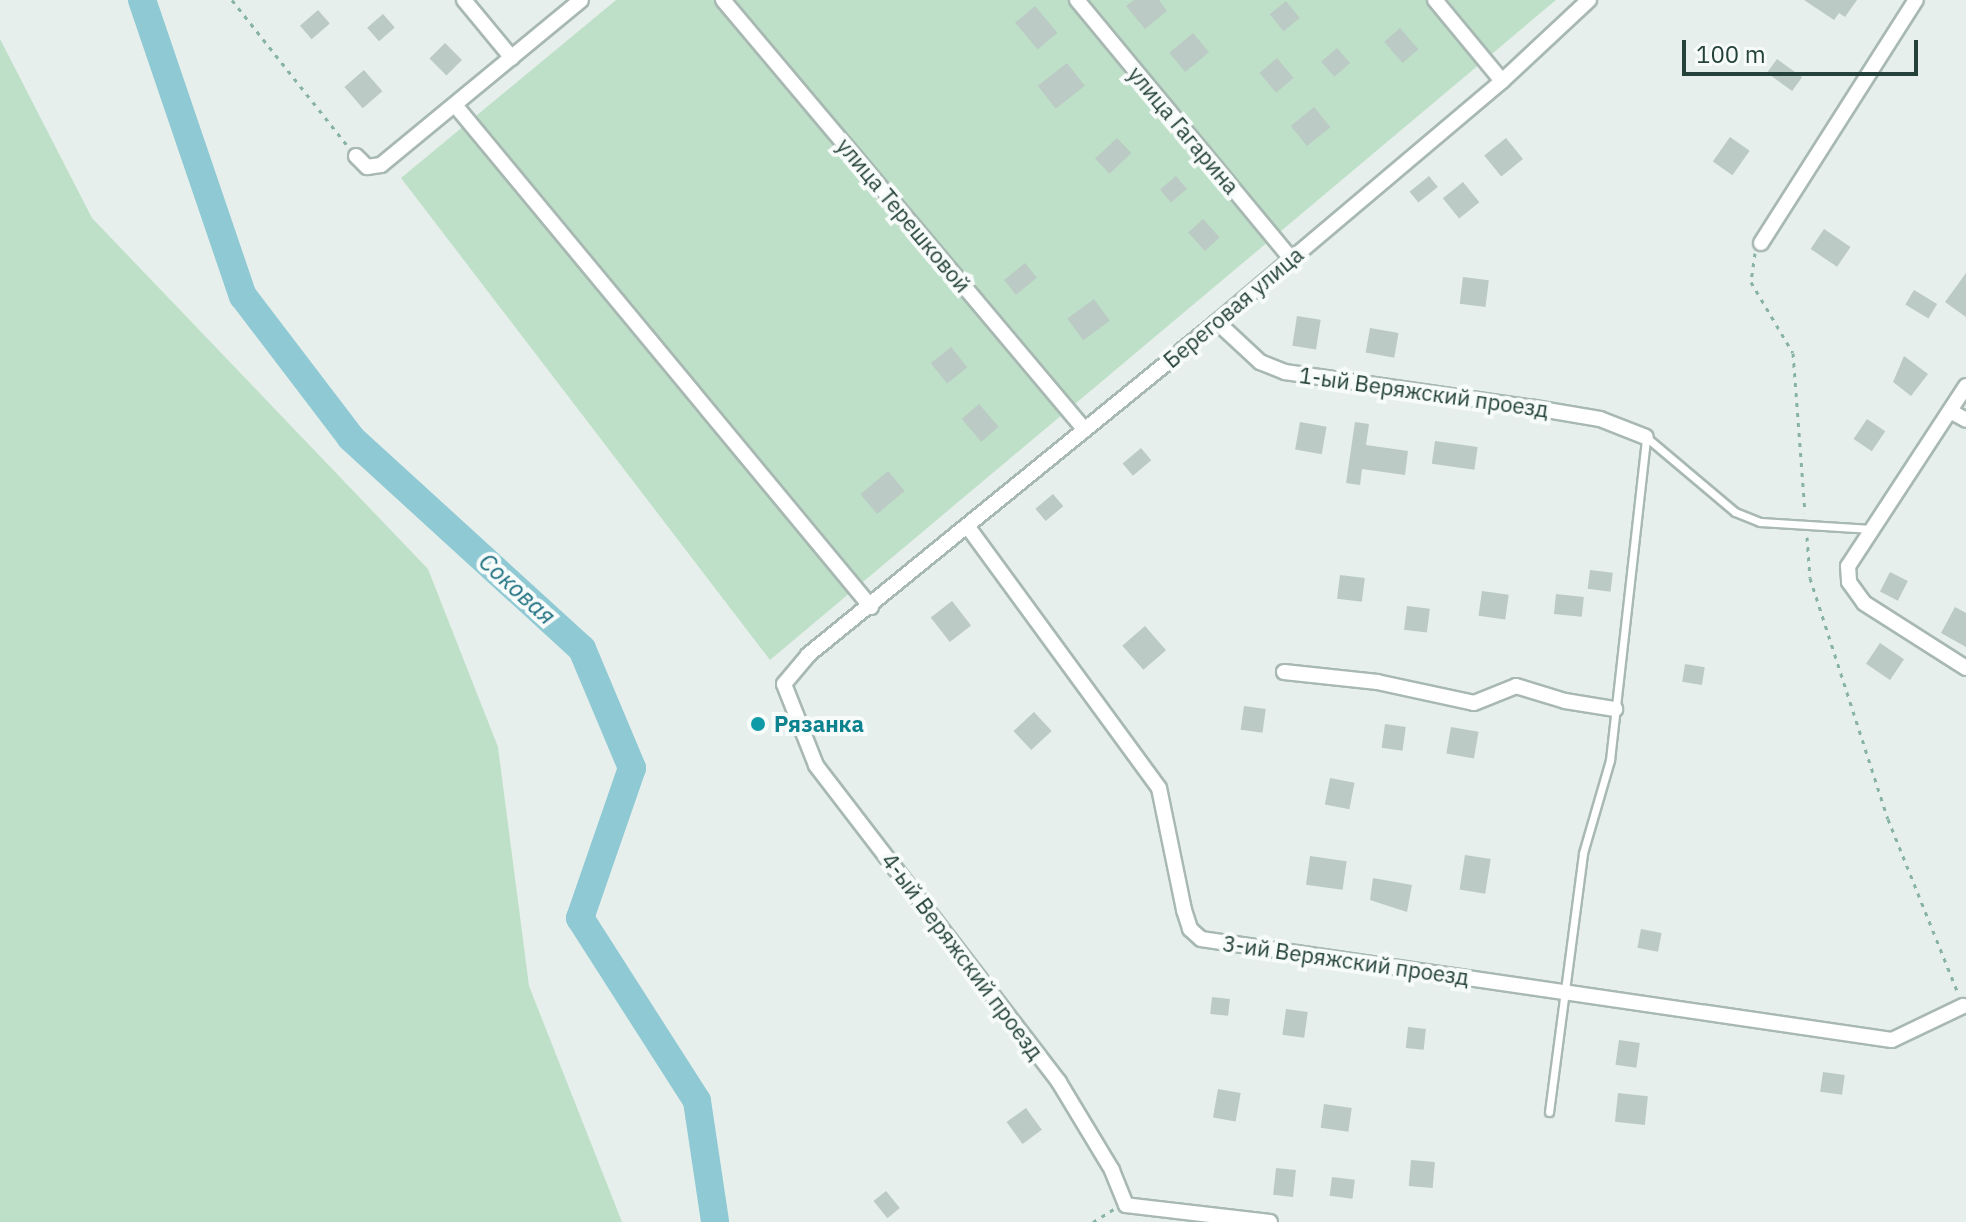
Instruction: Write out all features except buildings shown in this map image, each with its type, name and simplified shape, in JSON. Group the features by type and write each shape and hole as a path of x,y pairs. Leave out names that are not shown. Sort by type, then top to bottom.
{"street":[{"path":"464,0 512,58"},
{"path":"356,156 367,167 381,165 581,0"},
{"name":"улица Терешковой","path":"723,0 1085,430"},
{"name":"улица Гагарина","path":"1077,0 1291,259"},
{"path":"1435,0 1502,81"},
{"name":"Береговая улица","path":"871,607 1217,322 1502,81 1589,0"},
{"path":"1761,243 1916,0"},
{"path":"455,105 871,607"},
{"name":"1-ый Веряжский проезд","path":"1217,322 1260,362 1285,372 1571,414 1646,437"},
{"path":"1966,386 1848,566 1849,582 1864,603 1966,668"},
{"path":"1950,411 1966,420"},
{"name":"3-ий Веряжский проезд","path":"968,527 1159,788 1184,910 1190,929 1201,939 1892,1040 1965,1009"},
{"name":"4-ый Веряжский проезд","path":"871,607 808,655 784,684 816,765 1059,1082 1112,1170 1126,1205"},
{"path":"1284,672 1377,682 1474,703 1516,686 1615,709"},
{"path":"1126,1205 1270,1222"}],"lane":[{"path":"1646,437 1735,512 1760,522 1806,521 1872,529"},
{"path":"1549,1112 1583,853 1610,760 1646,437"}],"path":[{"path":"232,0 356,156"},
{"path":"1761,243 1751,260 1751,282 1793,353 1810,578 1888,819 1965,1009"},
{"path":"1093,1222 1126,1205"}],"green space":[{"path":"616,0 1556,0 770,660 401,178"},
{"path":"0,39 92,218 428,569 498,747 529,986 622,1222 0,1222"}],"waterway":[{"name":"Соковая","path":"142,0 243,296 351,438 582,649 632,768 580,918 697,1101 715,1222"}],"place":[{"name":"Рязанка","path":"758,724"}]}
